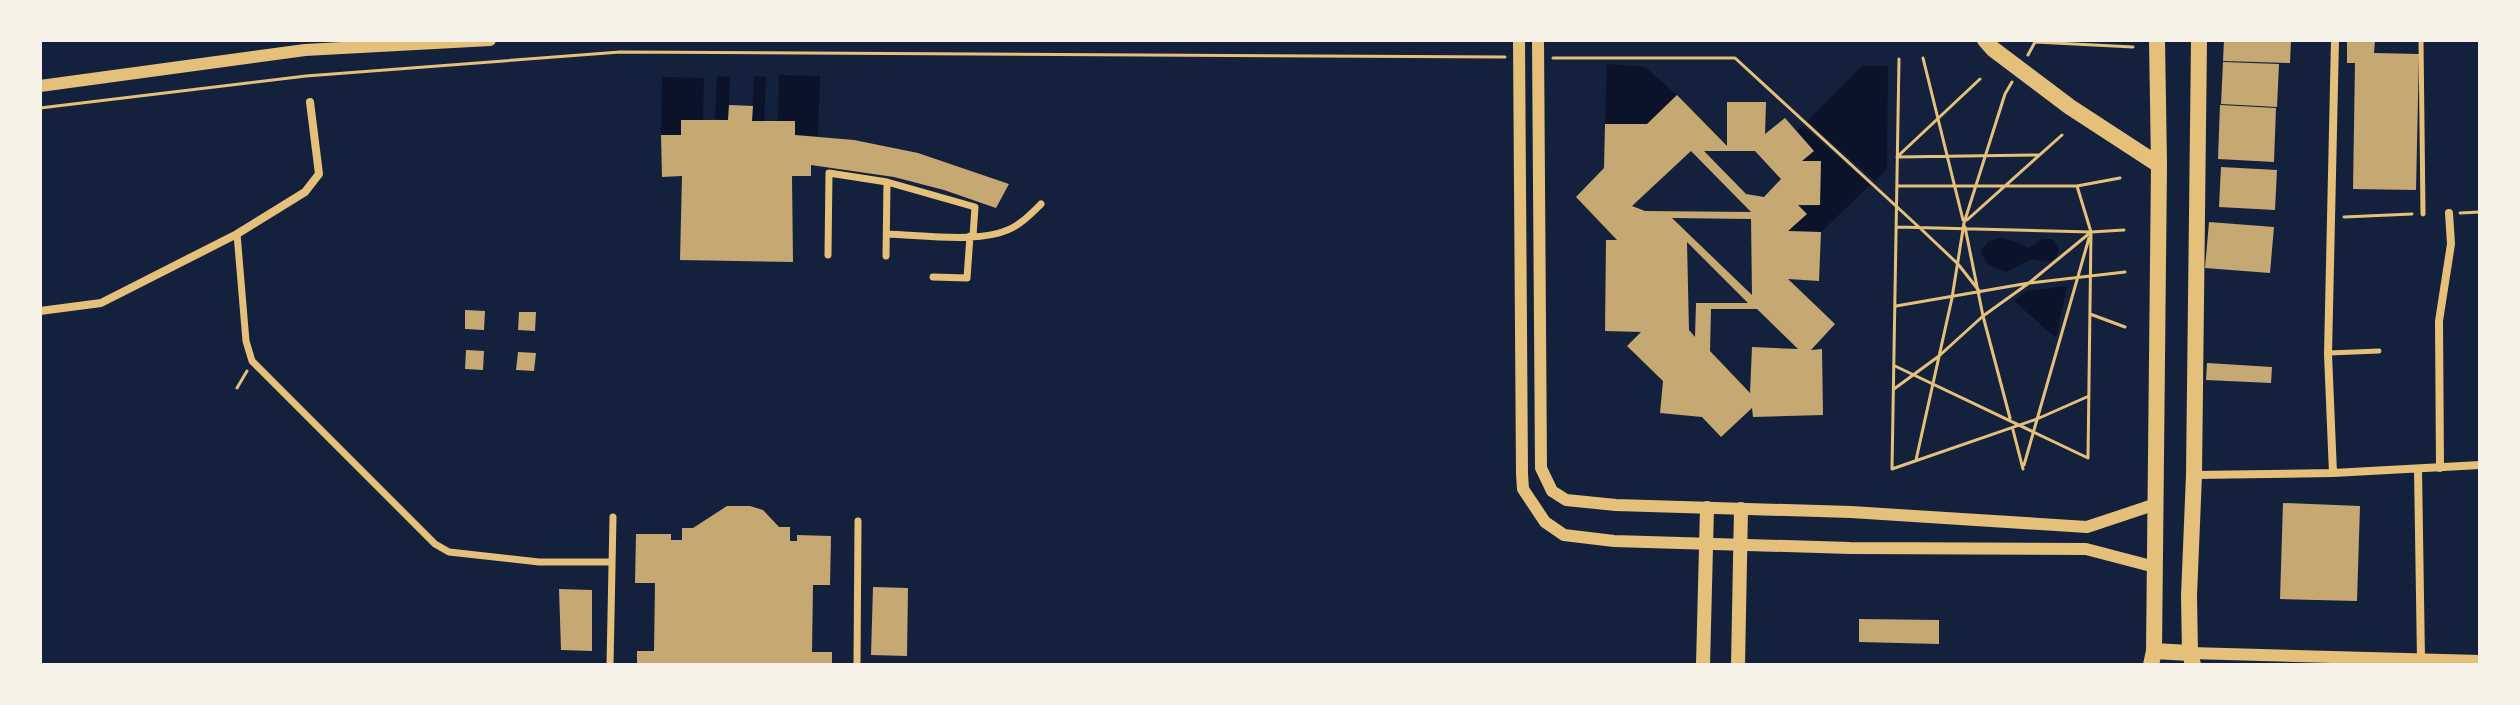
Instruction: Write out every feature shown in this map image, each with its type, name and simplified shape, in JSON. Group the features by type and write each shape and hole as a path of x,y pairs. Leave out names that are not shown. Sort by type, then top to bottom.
{"main road":[{"path":"1985,40 2070,107 2159,165"},
{"path":"2157,40 2159,165 2153,658 2191,659 2189,596 2194,475 2199,40"},
{"path":"1703,665 1707,508"},
{"path":"1738,665 1741,509"}],"street":[{"path":"40,86 305,50 490,40"},
{"path":"1519,40 1523,489 1545,522 1564,535 1614,541 2086,549 2155,567"},
{"path":"1538,40 1541,468 1552,491 1566,500 1616,505 1851,512 2087,527 2156,504"},
{"path":"2333,473 2328,354 2335,40"},
{"path":"40,311 101,303 237,234 305,192 319,174 310,102"},
{"path":"828,255 829,173 887,182 975,207 967,278 933,277"},
{"path":"886,256 887,182"},
{"path":"887,234 972,236 1003,232 1015,227 1041,204"},
{"path":"2440,468 2439,321 2450,254 2449,213"},
{"path":"237,234 246,341 252,361 420,531 449,552 539,562 612,562"},
{"path":"2194,475 2333,473 2480,465"},
{"path":"2418,469 2421,659"},
{"path":"610,665 613,517"},
{"path":"857,665 858,521"},
{"path":"2191,659 2480,661"}],"lane":[{"path":"2421,40 2423,214"},
{"path":"2328,354 2379,351"}],"path":[{"path":"1964,223 2005,94 2035,42 2133,47"},
{"path":"40,108 306,76 620,52 1520,57"},
{"path":"1550,58 1735,58 1958,264 1980,292"},
{"path":"1916,460 1964,230 1923,58"},
{"path":"1899,59 1892,469 2013,428 2089,396"},
{"path":"1897,157 1980,79"},
{"path":"1964,223 2062,135"},
{"path":"1897,157 2038,155"},
{"path":"1898,186 2077,186 2120,178"},
{"path":"1895,366 2088,458 2091,232 2077,186"},
{"path":"2449,213 2480,212"},
{"path":"2333,217 2423,214"},
{"path":"1897,227 2091,232 2124,230"},
{"path":"1964,230 2023,469 2091,232"},
{"path":"1894,389 2091,232"},
{"path":"1896,306 2029,283 2125,272"},
{"path":"2090,314 2125,327"},
{"path":"237,388 252,361"}],"water":[{"path":"1607,64 1645,67 1677,95 1647,124 1605,124"},
{"path":"1862,66 1888,66 1887,169 1875,181 1807,121"},
{"path":"779,75 820,76 818,136 795,135 795,121 778,121"},
{"path":"717,76 730,77 728,120 715,119"},
{"path":"754,76 766,77 764,122 752,121"},
{"path":"662,77 704,78 703,121 681,135 661,135"},
{"path":"1802,125 1870,185 1821,232 1788,231 1807,214 1800,207 1820,205 1821,161 1802,161 1814,151 1796,131"},
{"path":"2000,238 2029,248 2042,239 2052,239 2059,249 2056,257 2049,262 2032,259 2006,272 1989,265 1981,250 1989,241"},
{"path":"2067,286 2056,338 2014,301 2026,291"}],"building":[{"path":"2224,40 2291,40 2290,63 2223,61"},
{"path":"2347,40 2375,40 2374,53 2419,54 2416,190 2353,189 2355,63 2347,63"},
{"path":"2223,62 2279,64 2277,107 2221,104"},
{"path":"1677,95 1727,146 1727,102 1766,102 1765,134 1785,118 1814,151 1802,161 1821,161 1820,205 1798,205 1807,214 1788,231 1821,232 1819,281 1788,279 1835,324 1811,350 1822,349 1823,415 1753,417 1752,408 1721,437 1702,417 1660,413 1663,381 1627,346 1641,332 1605,331 1606,240 1617,240 1576,197 1604,168 1605,124 1647,124","holes":["1691,151 1751,212 1645,211 1632,206","1704,151 1755,151 1781,179 1764,197 1746,194","1672,218 1751,219 1752,295","1687,242 1748,303 1696,303 1695,337 1689,330","1711,309 1757,309 1798,349 1752,347 1750,393 1710,351"]},
{"path":"729,105 753,106 752,121 795,121 795,135 854,140 918,153 1009,184 996,208 894,177 811,165 811,176 792,176 793,262 680,260 682,176 662,177 661,135 681,135 681,120 728,120"},
{"path":"2220,105 2276,108 2274,162 2218,159"},
{"path":"2221,167 2277,170 2275,210 2219,207"},
{"path":"2209,222 2274,227 2270,273 2205,268"},
{"path":"465,310 485,311 484,330 465,329"},
{"path":"519,312 536,312 535,331 518,330"},
{"path":"466,350 484,351 483,370 465,369"},
{"path":"518,352 536,353 534,371 516,370"},
{"path":"2207,363 2272,367 2271,383 2206,380"},
{"path":"2283,503 2360,506 2357,601 2280,599"},
{"path":"727,506 750,506 763,510 779,527 790,527 790,541 797,541 797,535 831,536 830,585 813,585 812,652 832,652 832,665 637,665 637,651 654,651 655,583 635,583 636,534 671,534 671,540 682,540 682,528 693,528"},
{"path":"873,587 908,588 907,656 871,655"},
{"path":"559,589 592,590 592,651 561,650"},
{"path":"1859,619 1939,620 1939,644 1859,642"}]}
